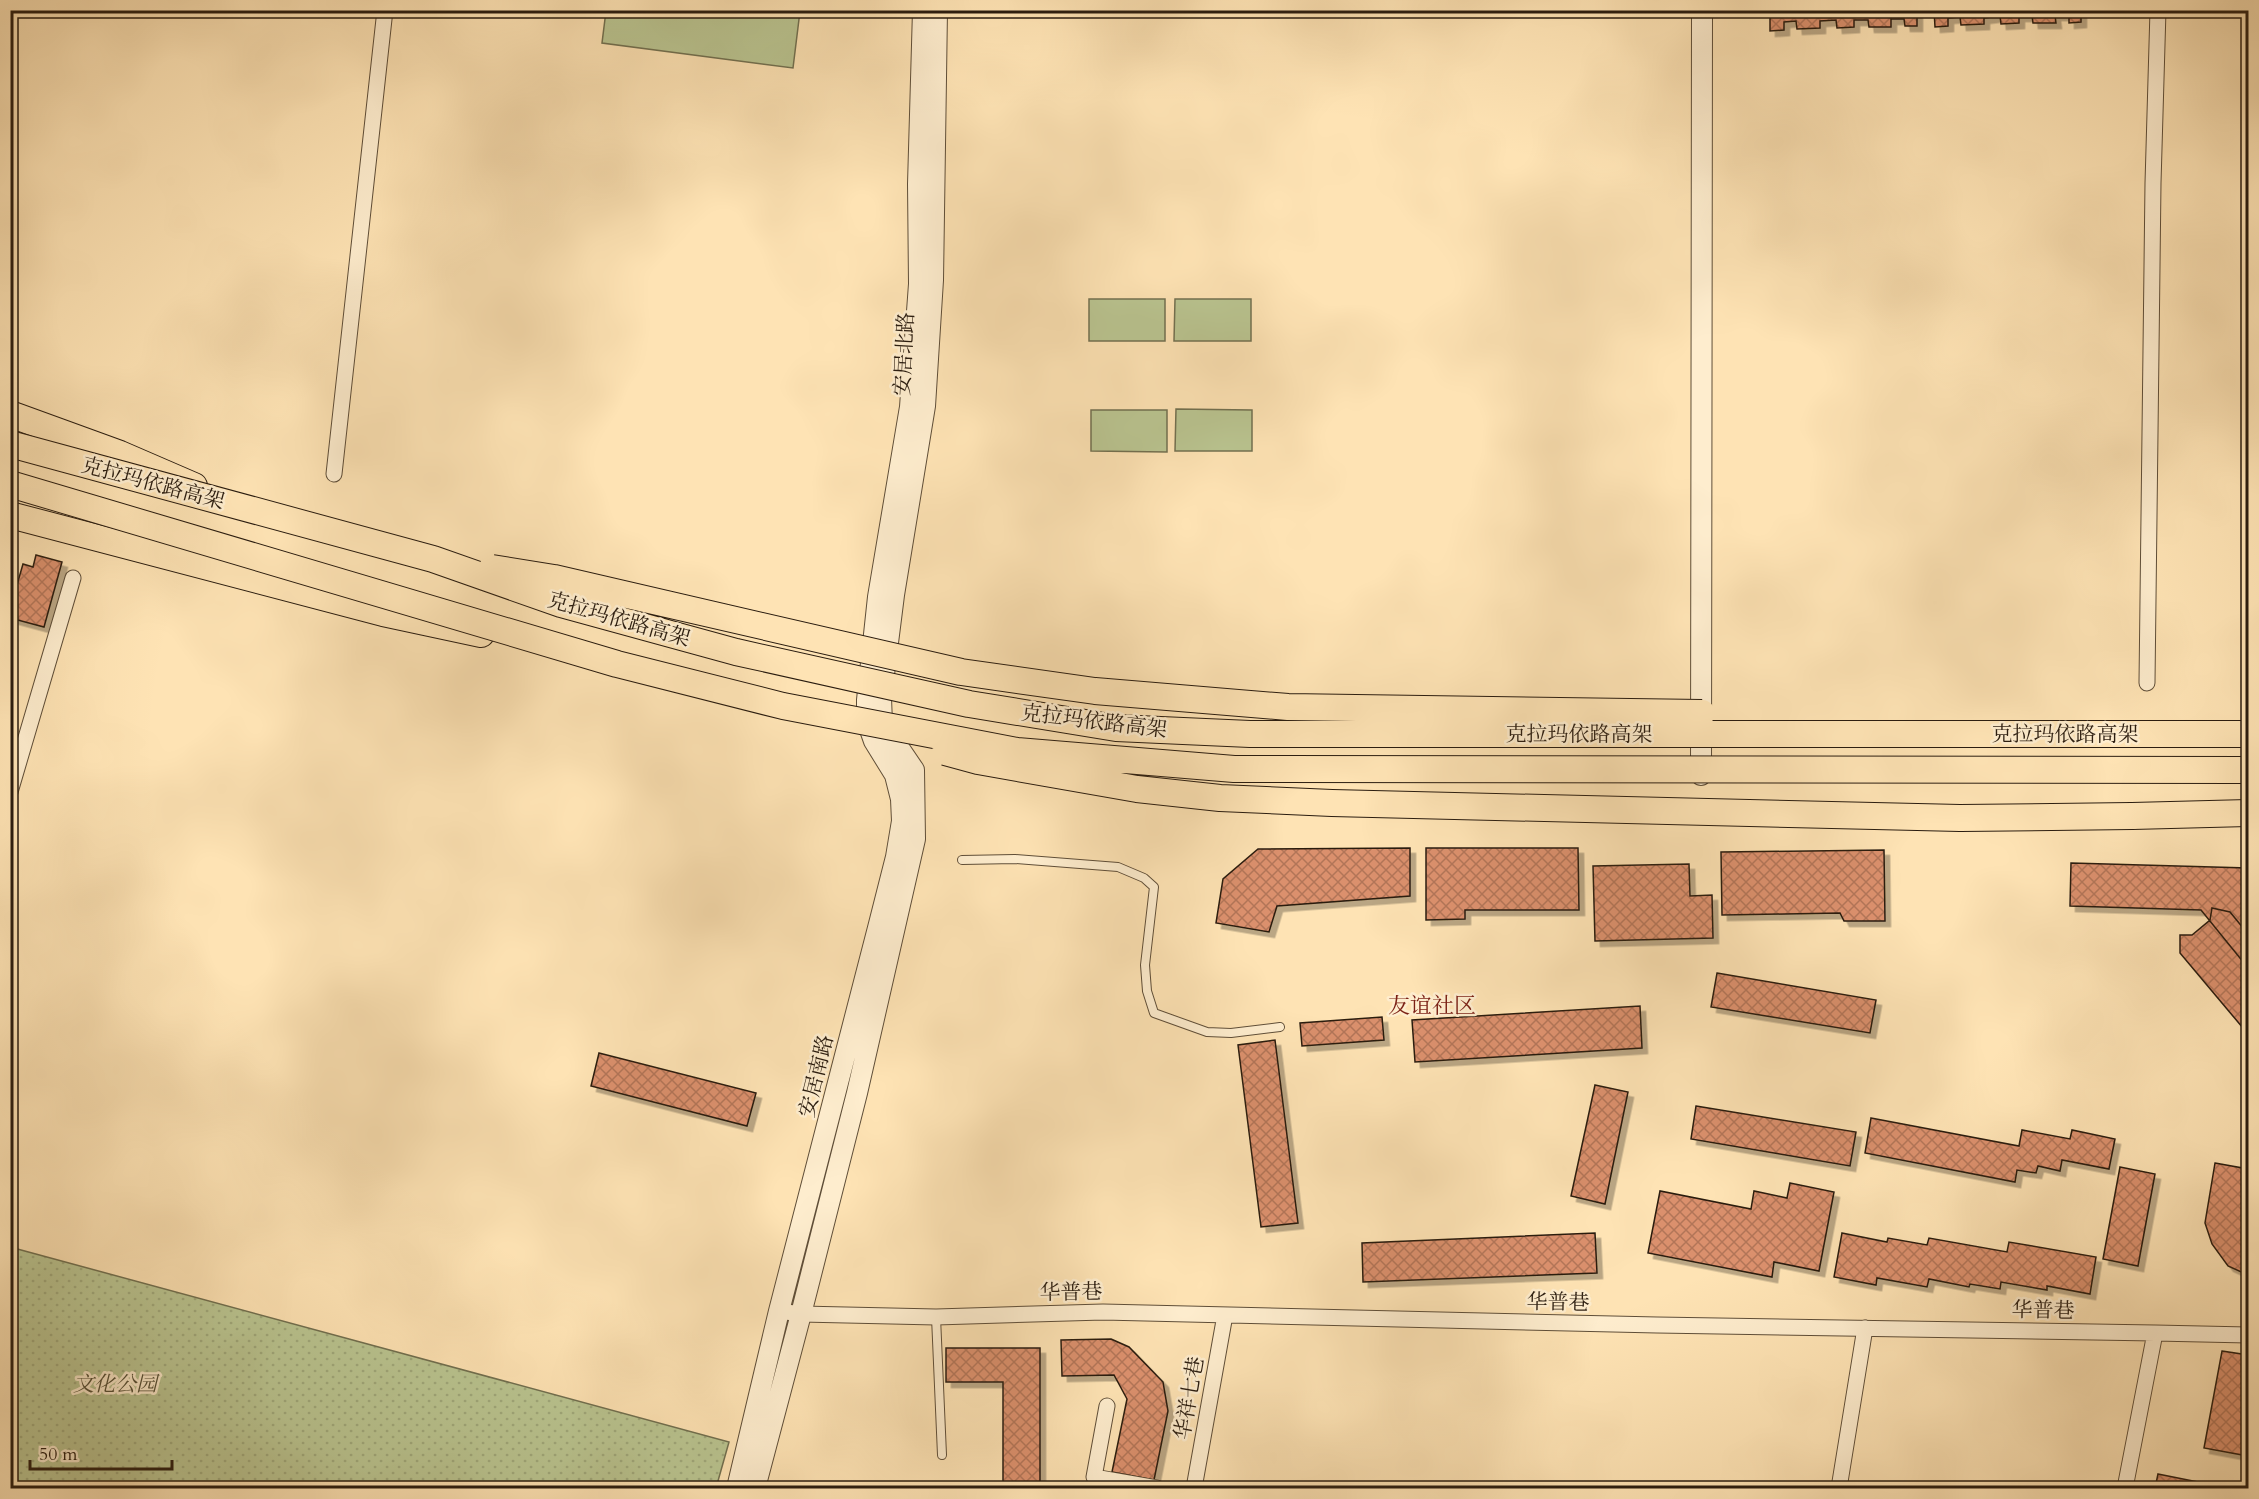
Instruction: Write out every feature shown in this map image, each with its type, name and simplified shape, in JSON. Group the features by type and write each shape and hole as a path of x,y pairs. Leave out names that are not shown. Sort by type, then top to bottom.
{"highway":[{"path":"10,414 120,454 252,511"},
{"name":"克拉玛依路高架","path":"10,444 433,559 561,604 736,652 969,704 1116,728 1250,734 2248,734"},
{"name":"克拉玛依路高架","path":"10,484 616,664 783,706 1017,750 1234,769 2248,770"},
{"path":"10,515 383,613 616,664"},
{"path":"433,559 554,578 961,672 1095,691 1288,707 1702,713"},
{"path":"783,706 978,761 1137,789 1220,798 1960,819 2248,813"}],"street":[{"path":"334,474 385,10"},
{"name":"安居北路","path":"870,679 878,597 910,407 919,284 918,184 923,10"},
{"name":"安居北路","path":"881,698 894,595 925,406 933,280 937,10"},
{"path":"1701,775 1702,10"},
{"path":"2147,683 2153,183 2158,10"},
{"path":"10,792 73,578"},
{"name":"安居南路","path":"736,1488 779,1311 882,913 902,821 901,798 896,775 874,741 867,721 870,679"},
{"name":"安居南路","path":"755,1488 870,1039 915,839 914,770 882,723 881,698"},
{"name":"华普巷","path":"779,1311 801,1314 936,1317 1103,1312 2248,1335"},
{"name":"华祥七巷","path":"1194,1488 1225,1315"},
{"path":"1839,1488 1865,1328"},
{"path":"2125,1488 2155,1333"},
{"path":"1107,1406 1094,1477 1157,1488"}],"lane":[{"path":"962,860 1015,859 1118,867 1144,878 1154,887 1145,965 1147,991 1154,1013 1208,1032 1231,1033 1280,1027"},
{"path":"936,1317 942,1455"}],"green space":[{"path":"606,11 800,11 793,68 602,43"},
{"path":"1089,299 1165,299 1165,341 1089,341"},
{"path":"1175,299 1251,299 1251,341 1174,341"},
{"path":"1176,409 1252,410 1252,451 1175,451"},
{"path":"1091,410 1167,410 1167,452 1091,451"},
{"name":"文化公园","path":"10,1247 729,1442 716,1488 11,1488"}],"building":[{"path":"1770,10 1917,10 1917,26 1905,26 1904,19 1891,19 1891,27 1869,27 1868,20 1854,20 1854,27 1837,28 1836,20 1820,21 1820,28 1797,29 1796,21 1784,22 1784,30 1770,31"},
{"path":"1934,10 2081,10 2081,22 2069,23 2069,15 2055,15 2056,23 2033,23 2032,16 2019,16 2019,23 2001,24 2000,16 1984,18 1984,24 1961,25 1960,17 1948,18 1948,26 1935,27"},
{"path":"36,555 62,562 44,627 10,618 10,609 23,564 33,567"},
{"path":"1410,848 1410,896 1277,906 1269,932 1216,923 1223,879 1258,849"},
{"path":"1426,848 1578,848 1579,910 1465,910 1465,919 1426,920"},
{"path":"1884,850 1885,921 1844,921 1840,913 1722,915 1721,852"},
{"path":"2071,863 2248,868 2248,968 2201,910 2070,906"},
{"path":"1689,864 1690,896 1712,895 1713,938 1595,941 1593,866"},
{"path":"2212,908 2230,912 2248,934 2248,1034 2180,953 2180,935 2192,935 2210,920"},
{"path":"1717,973 1876,1000 1870,1033 1711,1007"},
{"path":"1640,1006 1642,1048 1415,1062 1412,1020"},
{"path":"1382,1017 1384,1040 1302,1046 1300,1023"},
{"path":"1275,1040 1298,1223 1261,1227 1238,1045"},
{"path":"599,1053 756,1093 747,1126 591,1086"},
{"path":"1595,1085 1628,1092 1605,1204 1571,1196"},
{"path":"1696,1106 1856,1132 1850,1166 1691,1139"},
{"path":"1871,1118 2019,1146 2022,1130 2070,1139 2072,1130 2115,1139 2109,1169 2062,1160 2060,1171 2038,1166 2036,1173 2017,1170 2015,1182 1865,1153"},
{"path":"2215,1163 2248,1169 2248,1275 2228,1266 2212,1244 2205,1223"},
{"path":"2120,1167 2155,1174 2138,1266 2103,1259"},
{"path":"1790,1183 1834,1192 1819,1271 1774,1262 1772,1277 1648,1253 1660,1191 1751,1209 1754,1191 1787,1198"},
{"path":"1595,1233 1597,1273 1363,1282 1362,1243"},
{"path":"1842,1233 1887,1242 1888,1238 1927,1245 1929,1238 2007,1252 2009,1242 2096,1257 2090,1294 2047,1286 2047,1290 2001,1282 2000,1289 1970,1284 1969,1287 1929,1279 1927,1287 1877,1278 1876,1285 1834,1277"},
{"path":"1111,1339 1129,1347 1163,1382 1168,1411 1154,1480 1112,1472 1127,1399 1114,1375 1062,1376 1061,1340"},
{"path":"946,1348 1040,1348 1040,1488 1003,1488 1003,1382 946,1382"},
{"path":"2222,1351 2248,1355 2248,1456 2204,1448"},
{"path":"2158,1474 2228,1488 2155,1488"}],"district":[{"name":"友谊社区","path":"1432,1005"}]}
